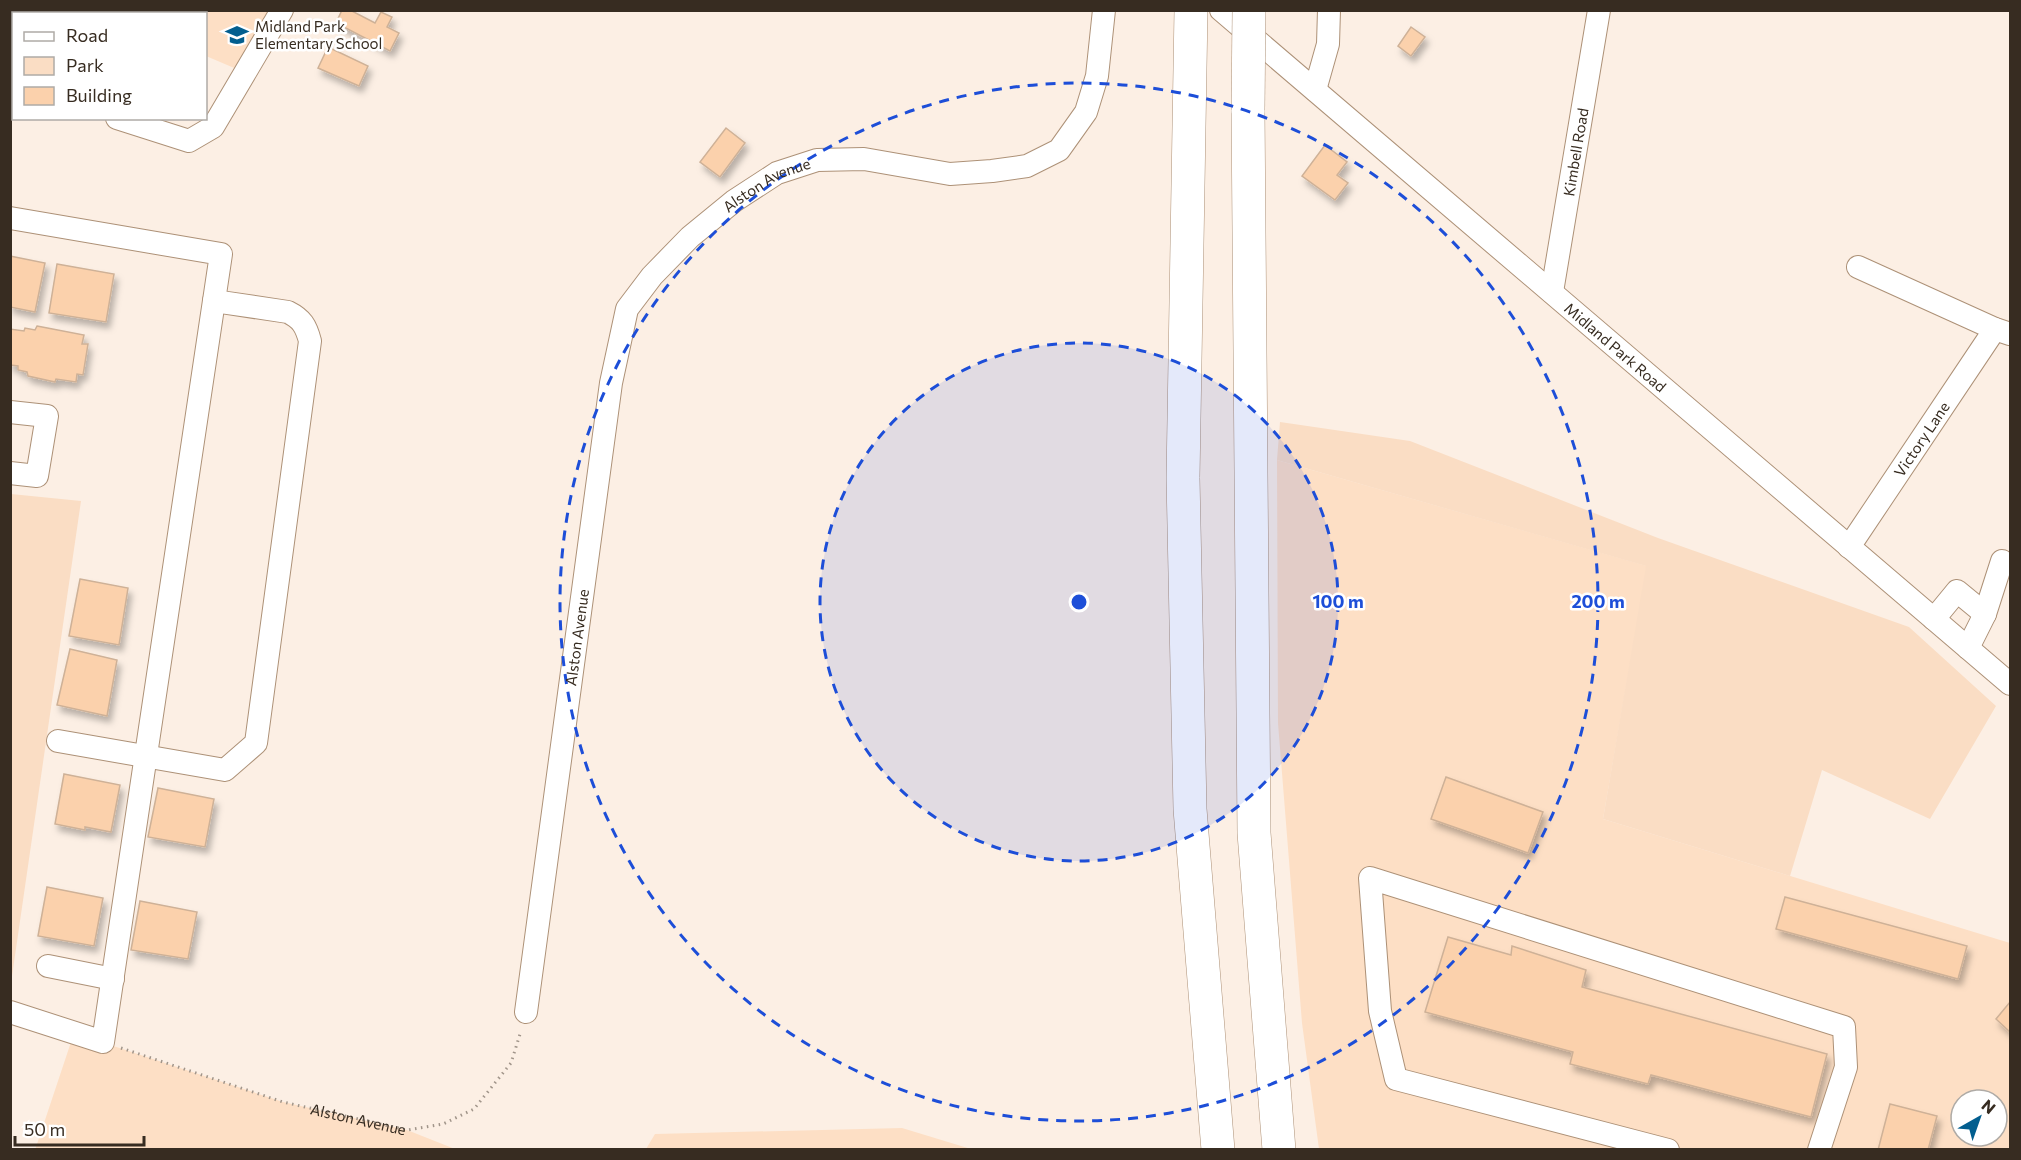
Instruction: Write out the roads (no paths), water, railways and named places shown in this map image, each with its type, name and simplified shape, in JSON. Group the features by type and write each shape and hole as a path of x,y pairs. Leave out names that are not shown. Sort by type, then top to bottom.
{"highway":[{"path":"1191,10 1183,478 1190,809 1218,1149"},
{"path":"1249,10 1254,833 1279,1149"}],"street":[{"path":"123,120 189,141 213,127 282,10"},
{"name":"Alston Avenue","path":"526,1012 611,382 627,309 652,276 690,237 734,201 777,172 817,160 864,159 950,174 992,171 1027,166 1059,150 1086,112 1089,103 1097,76 1104,10"},
{"name":"Midland Park Road","path":"1221,10 2010,684"},
{"path":"1315,90 1328,44 1329,10"},
{"name":"Kimbell Road","path":"1552,292 1599,10"},
{"path":"10,218 221,254 103,1042 10,1011"},
{"name":"Victory Lane","path":"1849,547 2003,332 1858,267"},
{"path":"58,741 225,770 256,743 310,341 306,327 299,318 288,312 214,301"},
{"path":"10,412 47,416 37,476 10,473"},
{"path":"1968,648 1986,614 2002,561"},
{"path":"1934,619 1957,591 1986,614"},
{"path":"1668,1149 1396,1078 1380,1011 1370,878 1844,1027 1846,1067 1819,1149"},
{"path":"48,966 113,979"}],"place":[{"name":"Midland Park Elementary School","path":"237,35"}]}
